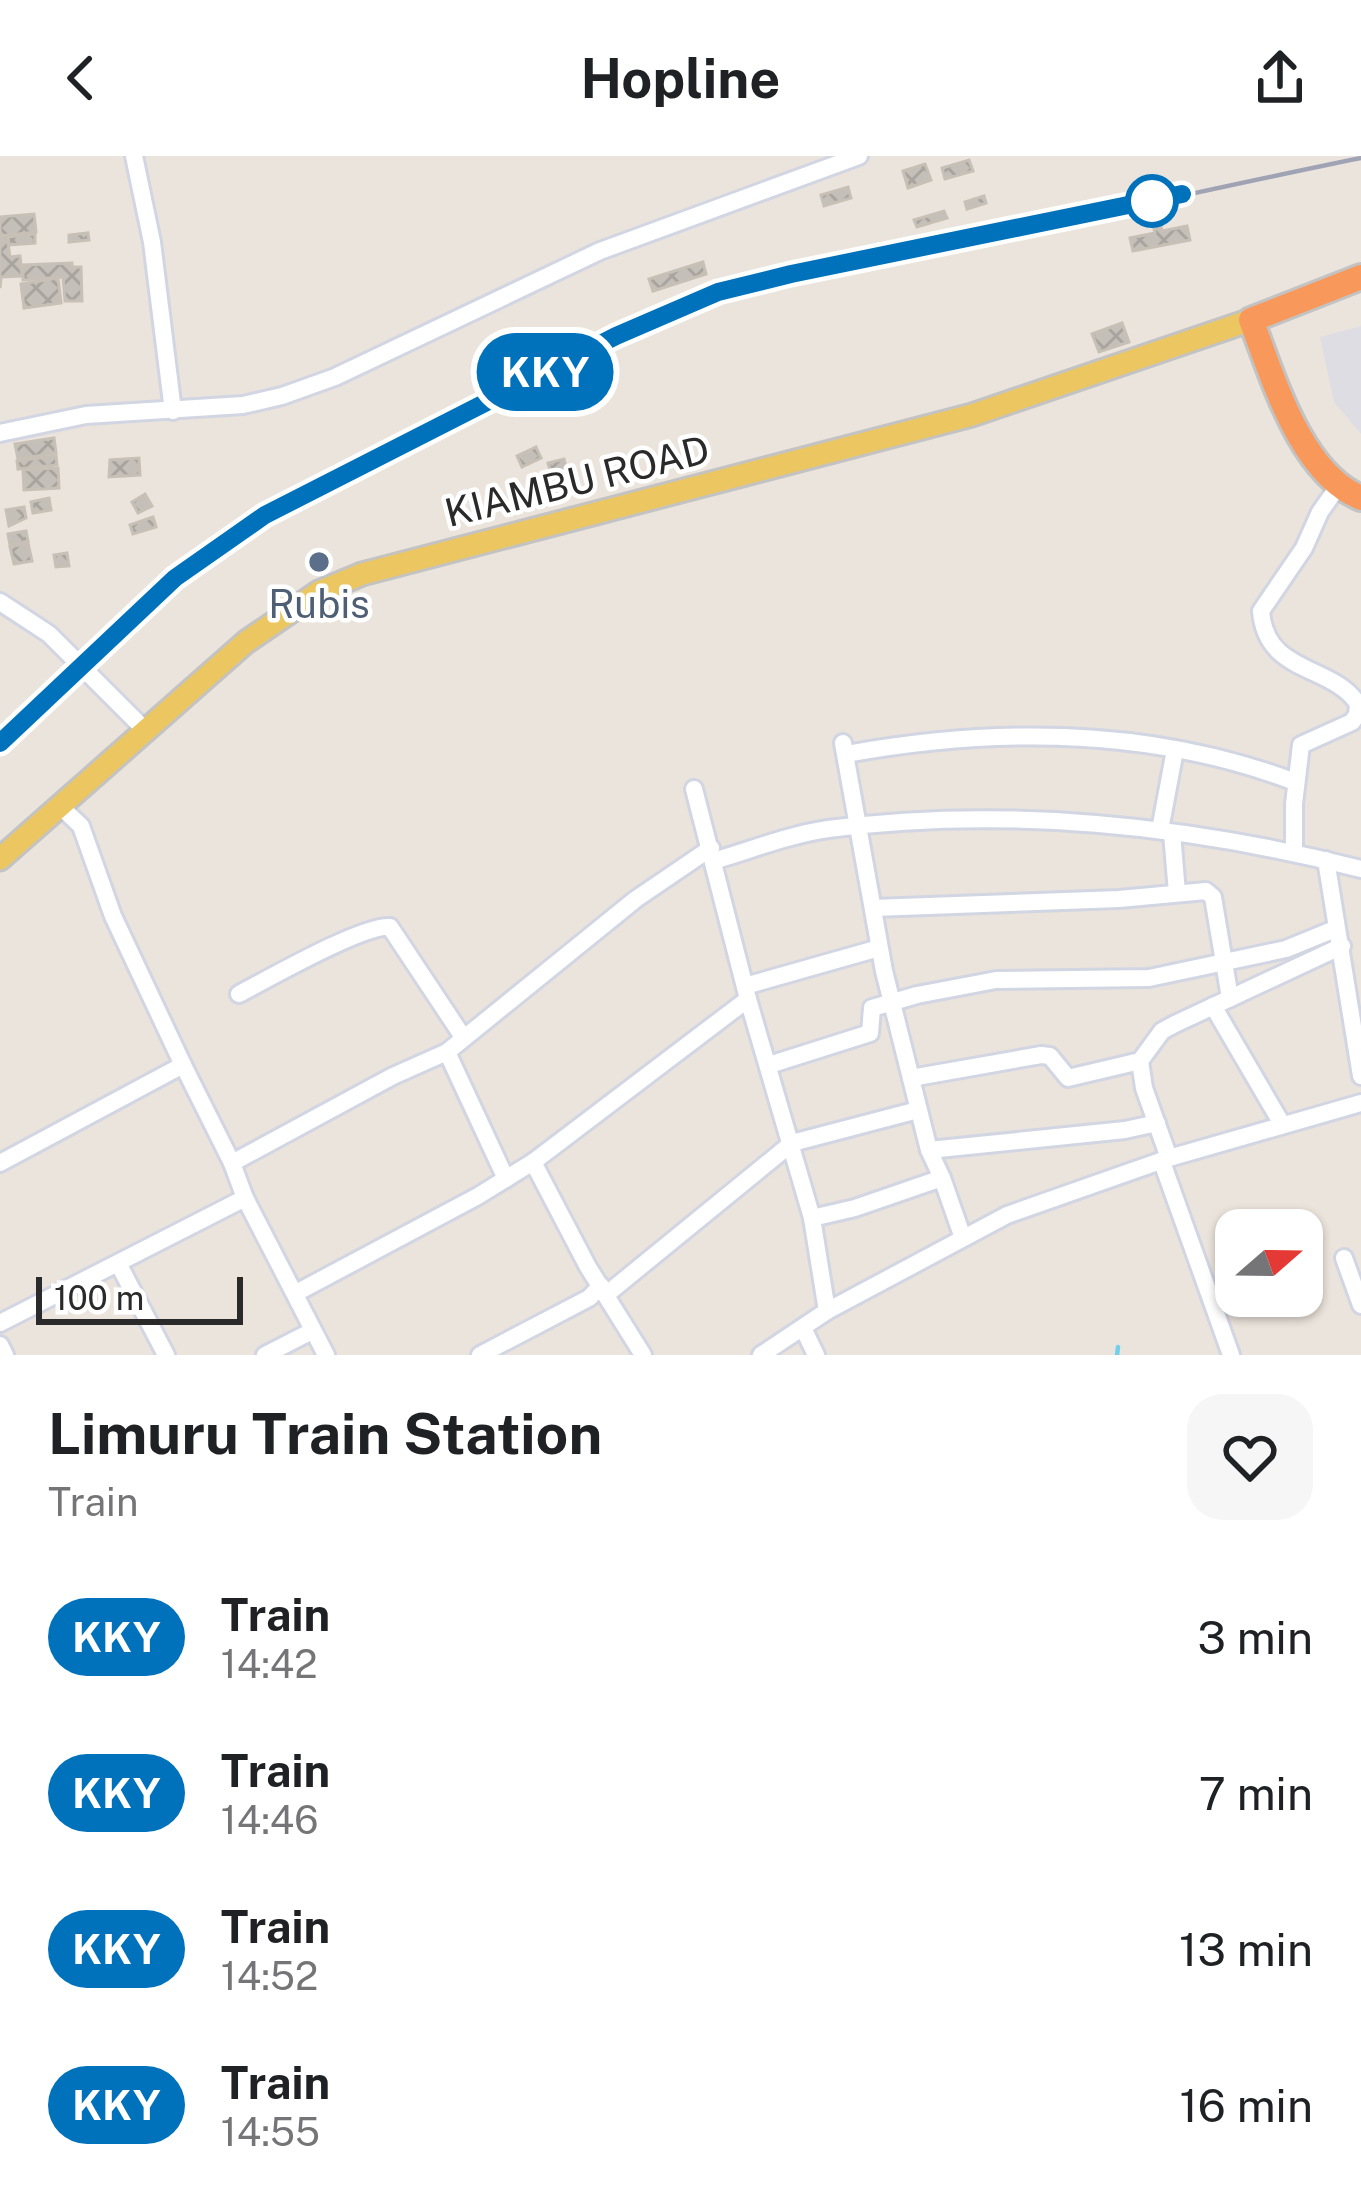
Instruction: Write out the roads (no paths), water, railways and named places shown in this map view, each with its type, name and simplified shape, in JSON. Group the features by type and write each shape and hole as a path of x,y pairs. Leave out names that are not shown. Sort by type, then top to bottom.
{"highway":[{"path":"1349,493 1296,427 1252,320 1361,277"}],"main road":[{"name":"KIAMBU ROAD","path":"0,859 257,634 332,585 425,556 972,415 1252,320"}],"street":[{"path":"134,156 152,242 172,411"},
{"path":"0,434 86,416 243,405 335,377 600,251 859,156"},
{"path":"1294,853 1301,745 1352,722 1358,696 1278,650 1266,637 1261,611 1304,548 1320,512 1349,493"},
{"path":"0,602 63,647 145,730"},
{"path":"963,1238 929,1150 892,1003 844,749 986,735 1102,739 1255,766 1295,782"},
{"path":"1174,750 1166,831 1177,893"},
{"path":"694,789 812,1218 827,1311"},
{"path":"61,807 81,826 113,916 245,1198 326,1355"},
{"path":"232,1162 446,1052 636,899 712,855 858,827 1015,819 1166,831 1361,869"},
{"path":"1326,860 1361,1076"},
{"path":"873,908 1206,891 1213,897 1222,1002 1282,1124"},
{"path":"238,994 381,926 397,934 463,1036"},
{"path":"769,1065 869,1033 872,1008 892,1003 996,980 1122,980 1338,938"},
{"path":"911,1078 1041,1055 1050,1056 1068,1078 1140,1061 1162,1031 1338,938"},
{"path":"296,1293 533,1162 747,992 879,948"},
{"path":"446,1052 506,1179"},
{"path":"1140,1061 1165,1160 1231,1355"},
{"path":"0,1163 183,1065"},
{"path":"761,1355 827,1311 1033,1204 1361,1102"},
{"path":"480,1355 604,1290 792,1143 919,1110"},
{"path":"929,1150 1157,1123"},
{"path":"533,1162 644,1355"},
{"path":"812,1218 942,1178"},
{"path":"0,1323 245,1198"},
{"path":"1344,1258 1361,1304"},
{"path":"119,1265 166,1355"},
{"path":"803,1328 816,1355"},
{"path":"265,1355 312,1331"},
{"path":"0,1345 5,1355"}],"waterway":[{"path":"1117,1355 1118,1347"}],"railway":[{"path":"0,743 175,578 265,515 680,307 825,266 1361,158"}],"train":[{"name":"KKY","path":"0,743 175,578 265,515 616,336 718,292 861,258 1182,194"}],"place":[{"name":"Rubis","path":"319,562"}]}
